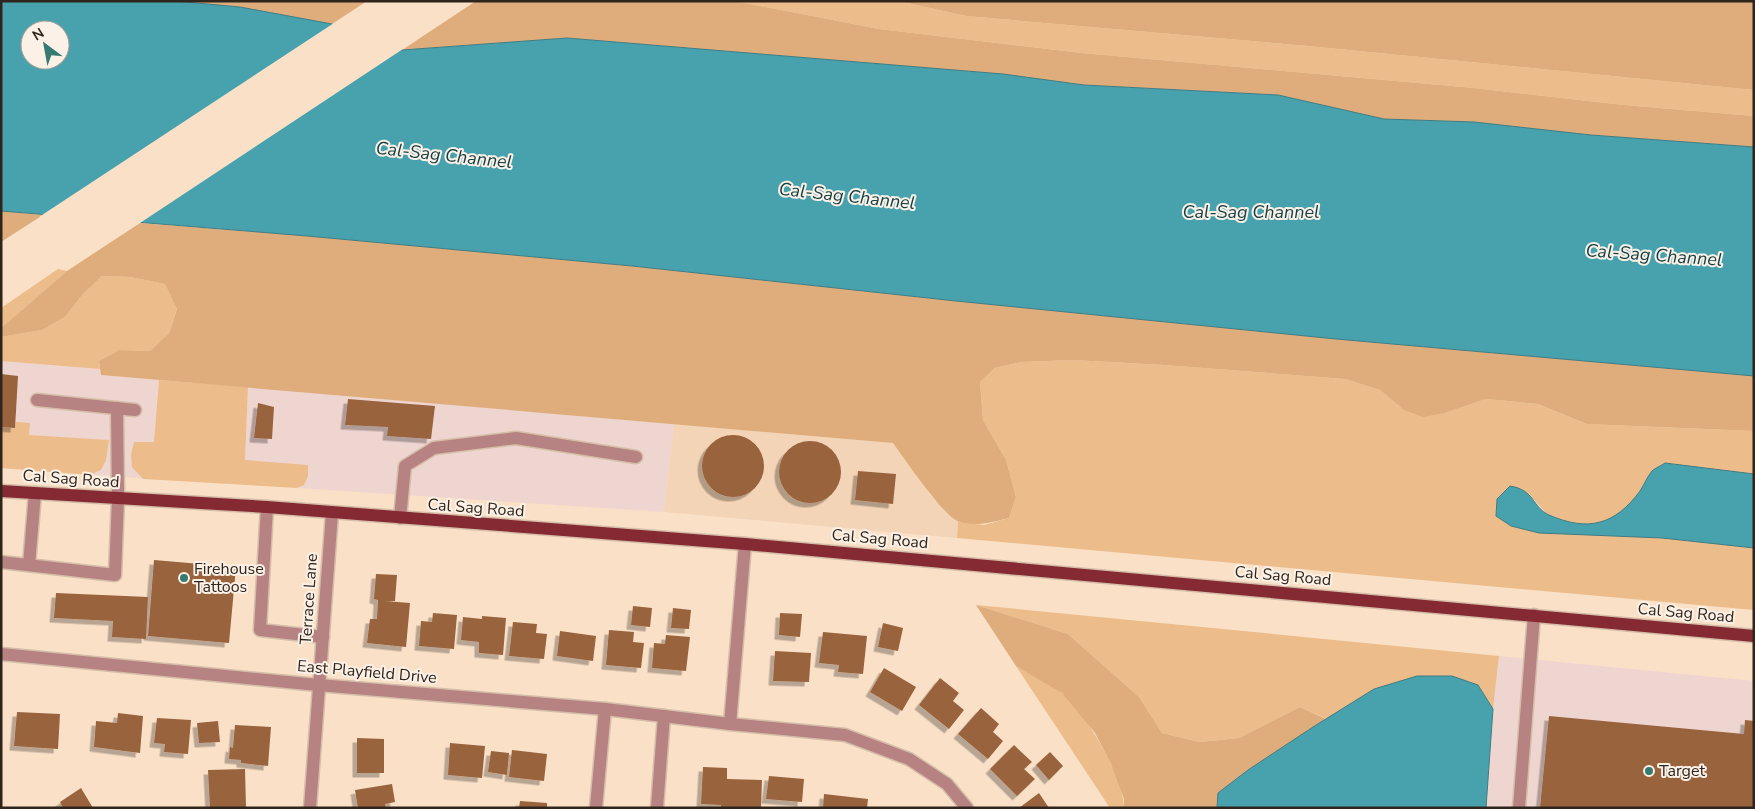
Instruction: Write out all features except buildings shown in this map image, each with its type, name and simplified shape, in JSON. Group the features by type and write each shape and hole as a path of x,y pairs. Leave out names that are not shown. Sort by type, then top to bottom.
{"main road":[{"name":"Cal Sag Road","path":"1,491 267,508 745,544 1754,636"}],"street":[{"path":"36,400 135,410"},
{"path":"1,562 115,575 118,498 117,408"},
{"path":"400,518 405,466 434,448 516,438 636,457"},
{"path":"29,565 35,493"},
{"path":"267,508 260,630 323,637"},
{"name":"Terrace Lane","path":"310,808 332,513"},
{"path":"730,724 745,544"},
{"path":"1519,808 1534,616"},
{"name":"East Playfield Drive","path":"1,654 318,685 604,709 845,735 909,758 947,784 967,808"},
{"path":"596,808 604,709"},
{"path":"657,808 664,716"}],"shaded area":[{"path":"175,1 367,1 332,24 240,7"},
{"path":"476,1 735,1 879,29 1082,53 1474,88 1624,105 1754,116 1754,147 1591,135 1474,122 1384,119 1278,95 1084,85 1003,74 567,38 402,50"},
{"path":"735,1 898,1 966,16 1308,46 1754,90 1754,116 1624,105 1474,88 1082,53 879,29"},
{"path":"898,1 1754,1 1754,90 1308,46 966,16"},
{"path":"1,211 43,215 1,242"},
{"path":"140,223 307,236 632,266 1336,339 1754,376 1754,431 1587,424 1538,404 1486,399 1445,413 1423,417 1404,410 1380,390 1345,379 1073,360 1021,362 995,368 980,382 983,420 1006,460 1016,497 1009,518 972,524 960,522 953,518 935,500 893,443 101,375 99,361 119,350 150,351 169,333 177,309 165,284 130,277 102,276 83,294 65,317 42,330 1,337 1,328 67,271"},
{"path":"58,269 67,271 1,328 1,308"},
{"path":"102,276 130,277 165,284 177,308 169,333 150,351 119,350 99,361 100,369 1,361 1,337 42,330 65,317 83,294"},
{"path":"1073,360 1345,379 1380,390 1404,410 1445,413 1486,399 1538,404 1587,424 1754,431 1754,474 1665,463 1652,472 1626,509 1607,522 1581,524 1564,521 1546,513 1529,494 1496,515 1754,548 1754,610 957,538 958,522 984,525 1009,518 1016,497 1006,460 983,420 980,382 995,368 1021,362"},
{"path":"1,361 100,369 101,375 159,380 151,479 1,468"},
{"path":"159,380 248,387 245,460 308,465 308,476 304,485 297,488 143,479 132,467 131,455 134,442 154,442"},
{"path":"248,387 674,424 664,512 297,488 304,485 245,460"},
{"path":"16,422 30,423 29,435 109,440 106,460 101,470 90,475 1,468 1,427 15,428"},
{"path":"674,424 893,443 931,496 958,522 957,538 664,512"},
{"path":"976,605 1499,656 1493,709 1478,685 1374,689 1327,719 1300,707 1239,738 1199,742 1162,733 1139,697 1068,634"},
{"path":"976,605 1068,634 1139,697 1162,733 1199,742 1239,738 1300,707 1326,719 1248,770 1218,793 1217,808 1124,808 1124,799 1111,764 1095,733 1062,693 1016,666"},
{"path":"1499,656 1754,681 1754,808 1486,808"},
{"path":"1016,666 1059,690 1083,716 1111,763 1122,795 1124,808 1110,808"}],"water":[{"name":"Cal-Sag Channel","path":"1,1 175,1 240,7 332,24 402,50 567,38 1003,74 1084,85 1278,95 1384,119 1474,122 1591,135 1754,147 1754,376 1336,339 632,266 307,236 1,211"},
{"path":"1665,463 1754,474 1754,548 1662,538 1539,533 1511,526 1496,516 1497,499 1510,486 1524,491 1543,512 1549,515 1576,523 1600,522 1611,518 1631,502 1652,471"},
{"path":"1417,676 1452,676 1478,685 1493,709 1486,808 1217,808 1218,793 1248,770 1313,727 1374,689"}],"pier":[{"path":"334,23 406,47 137,225 39,217"}],"place":[{"name":"Firehouse Tattoos","path":"184,578"},
{"name":"Target","path":"1649,771"}]}
